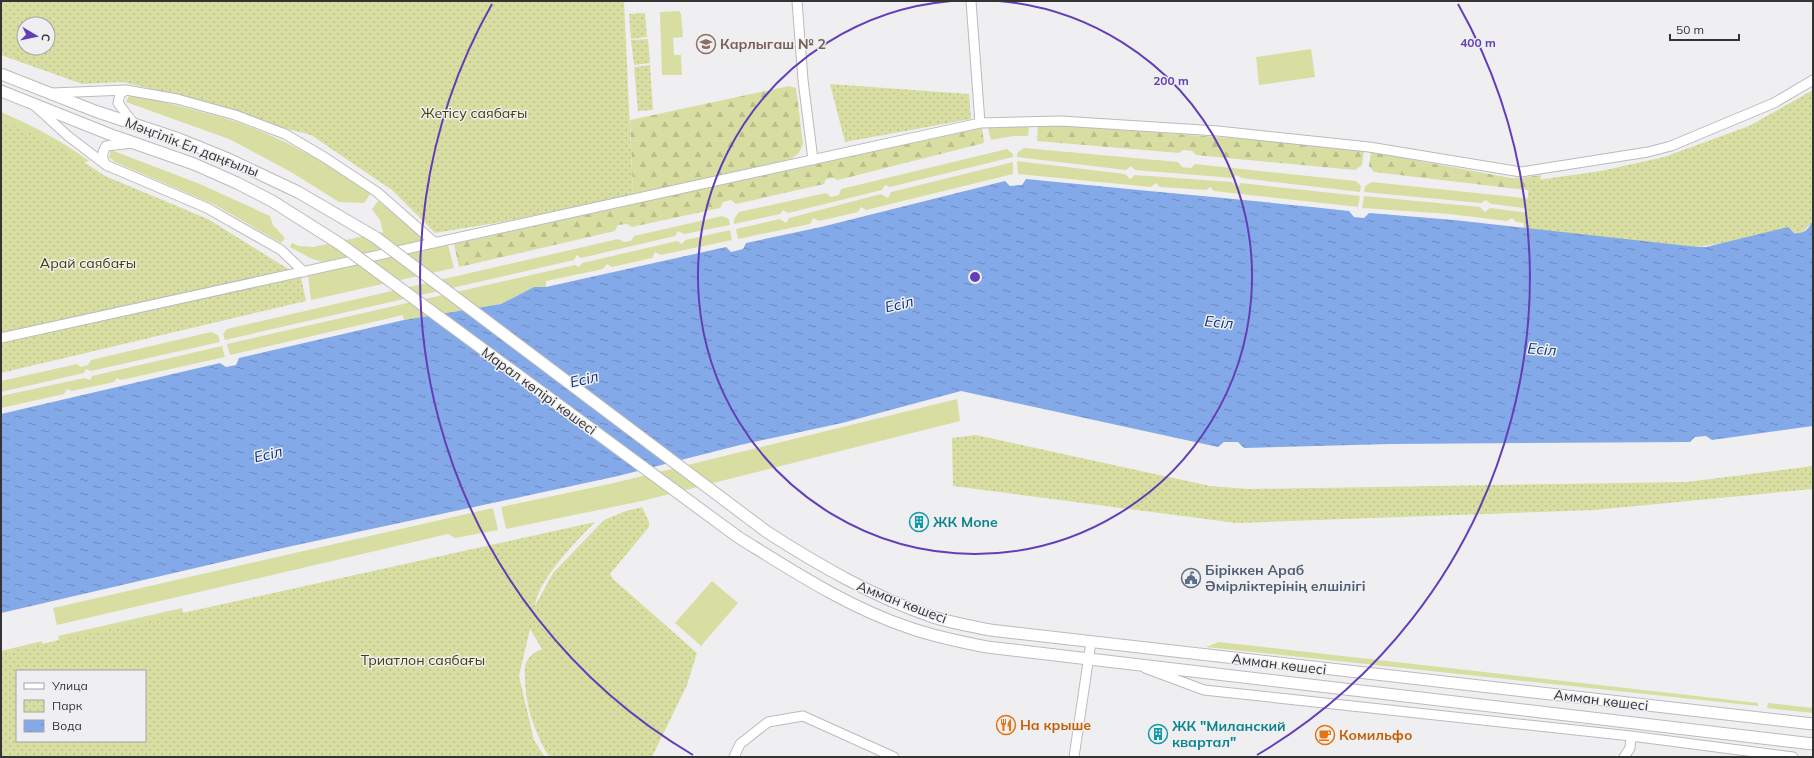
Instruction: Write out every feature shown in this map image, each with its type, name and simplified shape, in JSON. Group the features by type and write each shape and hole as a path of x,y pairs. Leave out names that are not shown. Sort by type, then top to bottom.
{"main road":[{"path":"1,70 18,81"},
{"name":"Мәңгілік Ел даңғылы","path":"1,74 48,93 179,139 259,173 298,192 375,238"},
{"name":"Мәңгілік Ел даңғылы","path":"1,92 194,164 237,182 272,200 340,244"},
{"name":"Марал көпірі көшесі","path":"375,238 767,532"},
{"name":"Марал көпірі көшесі","path":"340,244 738,537"},
{"name":"Амман көшесі","path":"767,532 840,577 934,617 990,630 1813,724"},
{"name":"Амман көшесі","path":"738,537 836,595 909,628 953,641 1813,744"}],"street":[{"path":"798,1 803,80 814,160"},
{"path":"971,1 980,123"},
{"path":"1,338 980,123 1061,121 1218,131 1369,147 1521,172 1648,152 1671,146 1774,103 1813,80"},
{"path":"48,93 126,90 192,103 235,115 284,134 324,157 377,192 435,243"},
{"path":"126,90 120,94 118,103 134,124"},
{"path":"32,104 68,136 106,166 207,208 281,250 304,272"},
{"path":"106,166 102,158 102,152 106,146 135,143"},
{"path":"1074,757 1091,642"},
{"name":"Амман көшесі","path":"1130,663 1204,690 1631,736 1792,757"},
{"path":"734,757 740,744 768,722 803,716 894,757"},
{"path":"1624,757 1630,748 1631,736"}],"green space":[{"name":"Жетісу саябағы","path":"1,1 624,1 633,195 507,221 435,233 392,190 311,135 280,127 229,108 123,82 82,84 1,55"},
{"path":"679,11 681,14 683,37 673,38 674,55 681,55 682,75 662,75 660,12"},
{"path":"645,13 647,37 631,39 629,14"},
{"path":"648,39 650,63 634,65 631,40"},
{"path":"1311,49 1315,77 1259,85 1256,57"},
{"path":"650,65 653,110 638,111 634,67"},
{"path":"830,84 969,94 971,119 845,142"},
{"path":"789,86 796,88 803,144 799,153 791,159 633,195 630,120"},
{"path":"1813,90 1813,222 1801,233 1791,231 1698,247 1523,229 1530,181 1601,171 1664,157 1749,126"},
{"path":"134,95 217,116 265,133 320,160 371,193 364,203 339,202 291,172 229,139 126,102 128,97"},
{"path":"1,112 68,146 89,161 80,164 1,131"},
{"name":"Арай саябағы","path":"1,120 63,148 105,176 208,219 301,277 306,301 1,373"},
{"path":"1038,124 1299,143 1364,151 1362,165 1355,170 1196,155 1192,151 1183,150 1179,153 1037,141"},
{"path":"1029,126 1028,136 1014,136 991,140 988,128"},
{"path":"982,127 984,143 838,180 833,178 826,179 824,184 736,204 731,200 723,202 720,208 632,227 627,224 618,225 615,231 459,267 454,244"},
{"path":"1024,148 1178,162 1182,167 1191,168 1195,164 1356,181 1361,186 1360,192 1241,178 1237,175 1233,178 1135,170 1131,166 1126,170 1017,157 1017,153"},
{"path":"1007,149 1013,154 1013,157 890,187 885,185 882,190 788,213 783,210 780,214 734,224 734,219 739,212 826,193 831,197 839,195 841,189"},
{"path":"111,150 200,184 270,216 273,225 285,238 281,243 215,205 115,162 109,157"},
{"path":"1371,152 1511,178 1541,175 1540,187 1534,191 1374,172 1369,166"},
{"path":"1017,161 1125,174 1130,179 1135,175 1232,182 1237,187 1241,183 1360,196 1358,207 1214,191 1210,187 1206,190 1160,187 1156,183 1151,187 1018,174"},
{"path":"1013,162 1013,174 866,210 861,207 858,212 819,221 813,218 810,224 738,239 736,229 780,219 786,223 789,218 881,194 888,198 891,192"},
{"path":"1372,182 1532,199 1588,216 1491,204 1486,200 1481,203 1364,192 1365,186"},
{"path":"1364,196 1480,207 1485,212 1490,208 1588,220 1557,228 1516,222 1512,218 1507,221 1449,214 1362,208"},
{"path":"378,201 422,236 421,242 322,262 310,258 290,247 292,243 299,246 313,247 383,232 380,220 372,209"},
{"path":"722,216 729,219 730,225 684,234 678,231 675,236 581,258 577,255 574,260 225,340 223,334 227,329 618,239 624,242 631,241 634,236"},
{"path":"730,230 732,240 661,255 655,252 652,258 612,267 607,264 603,269 546,281 546,287 534,287 501,304 404,320 403,315 230,355 227,344 575,265 579,267 582,263 677,241 682,244 685,240"},
{"path":"448,245 454,268 311,300 308,276"},
{"path":"211,332 218,335 220,342 91,371 86,369 84,373 1,392 1,381 77,364 81,367 88,365 91,360"},
{"path":"222,346 225,357 121,380 117,378 114,382 72,391 67,389 64,394 1,408 1,396 84,378 90,380 92,376"},
{"path":"957,399 960,421 642,501 506,529 501,507 614,483"},
{"path":"976,435 1210,486 1248,489 1687,482 1813,466 1813,489 1594,510 1236,523 953,486 952,438"},
{"name":"Триатлон саябағы","path":"642,507 649,522 649,527 610,574 613,579 697,653 687,685 652,757 549,757 535,729 525,688 525,665 531,656 542,649 530,629 519,676 534,740 545,757 1,757 1,653 595,522 578,539 550,573 537,596 535,606 553,573 604,520 626,511"},
{"path":"493,508 498,530 455,538 448,534 57,625 53,608"},
{"path":"712,581 738,603 701,646 675,623"},
{"path":"182,608 184,617 55,646 55,641 59,640 58,636"},
{"path":"42,641 47,659 1,667 1,651"},
{"path":"1219,642 1758,703 1758,706 1206,647"},
{"path":"1768,703 1813,708 1813,713 1767,708"}],"water":[{"name":"Есіл","path":"1026,179 1349,211 1354,217 1364,218 1369,213 1454,220 1698,247 1706,247 1788,227 1794,233 1800,233 1806,230 1813,222 1813,426 1712,440 1706,436 1695,437 1690,442 1390,444 1244,448 1238,442 1224,442 1218,447 961,391 842,423 740,445 618,476 269,551 1,613 1,414 220,363 226,367 236,365 239,358 404,320 501,304 534,287 546,287 726,247 731,252 743,249 746,243 821,227 1005,181 1010,186 1022,185"}],"place":[{"name":"Карлыгаш № 2","path":"706,44"},
{"name":"ЖК Mone","path":"919,522"},
{"name":"Біріккен Араб Әмірліктерінің елшілігі","path":"1191,578"},
{"name":"На крыше","path":"1006,725"},
{"name":"ЖК \"Миланский квартал\"","path":"1158,734"},
{"name":"Комильфо","path":"1325,735"}]}
